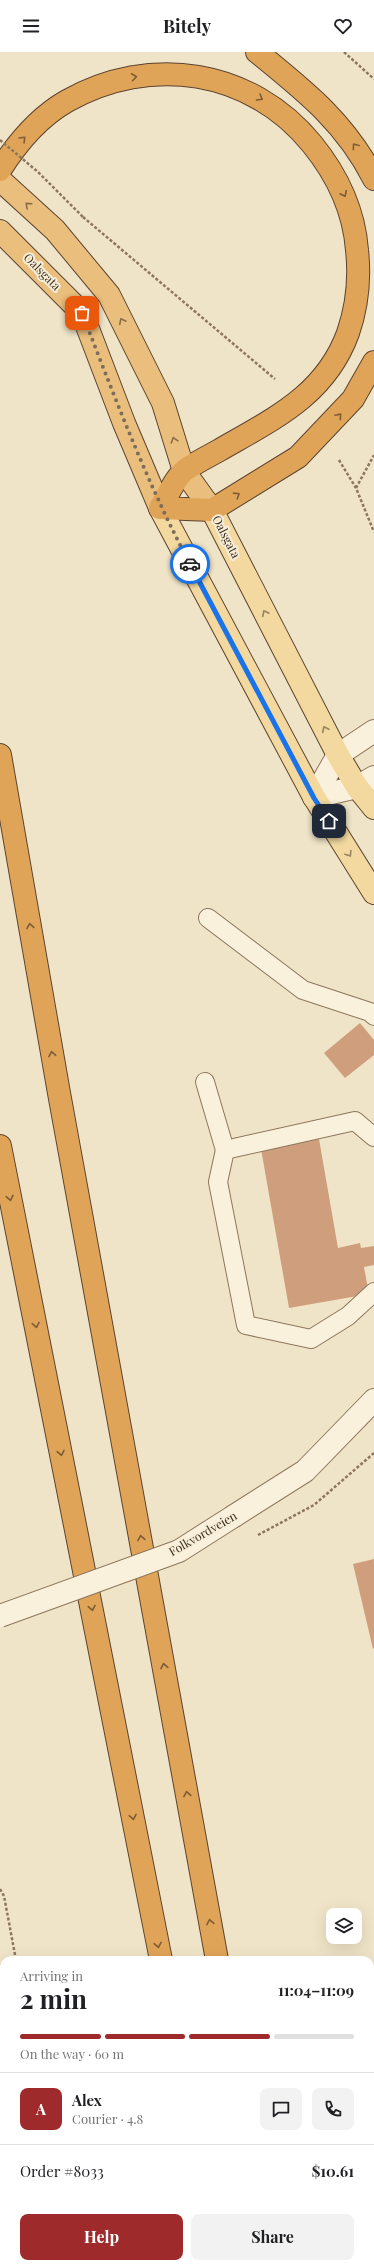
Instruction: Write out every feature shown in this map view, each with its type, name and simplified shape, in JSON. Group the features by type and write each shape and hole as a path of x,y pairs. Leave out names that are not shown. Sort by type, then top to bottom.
{"highway":[{"path":"257,52 321,106 342,128 362,156 374,179"},
{"path":"0,170 18,144 42,119 65,102 98,85 131,77 165,74 202,77 232,84 260,98 282,113 304,134 322,156 337,180 348,203 356,230 358,258 355,310 340,354 326,374 307,395 286,412 184,471 160,508"},
{"name":"Oalsgata","path":"0,180 55,230 109,295 163,403 184,471 212,510"},
{"name":"Oalsgata","path":"0,231 82,313 124,423 160,508"},
{"path":"160,508 212,510 298,457 353,399 374,362"},
{"path":"0,755 59,1093 216,1956"},
{"path":"0,1146 160,1956"}],"main road":[{"name":"Oalsgata","path":"160,508 314,798 374,893"},
{"name":"Oalsgata","path":"212,510 338,755 366,782 374,808"}],"street":[{"path":"314,798 338,755 374,731"},
{"path":"314,798 366,782"},
{"name":"Folkvordveien","path":"0,1616 179,1550 305,1471 374,1400"}],"lane":[{"path":"208,918 304,990 370,1012 374,1016"},
{"path":"205,1082 225,1150 218,1182 246,1325 311,1338 348,1316 374,1292"},
{"path":"225,1150 355,1121 374,1137"}],"path":[{"path":"344,52 374,79"},
{"path":"0,140 38,172 84,217 275,379"},
{"path":"356,488 374,455"},
{"path":"339,460 356,488 374,532"},
{"path":"0,1889 4,1896 15,1956"}],"building":[{"path":"360,1023 374,1040 374,1055 345,1078 324,1053"},
{"path":"319,1139 338,1248 360,1243 361,1248 374,1246 374,1265 364,1267 369,1294 289,1308 261,1149"},
{"path":"374,1559 374,1648 373,1649 353,1564"}],"way so far":[{"path":"82,313 124,423 160,508 190,564"}],"route":[{"path":"190,564 314,798 329,821"}]}
